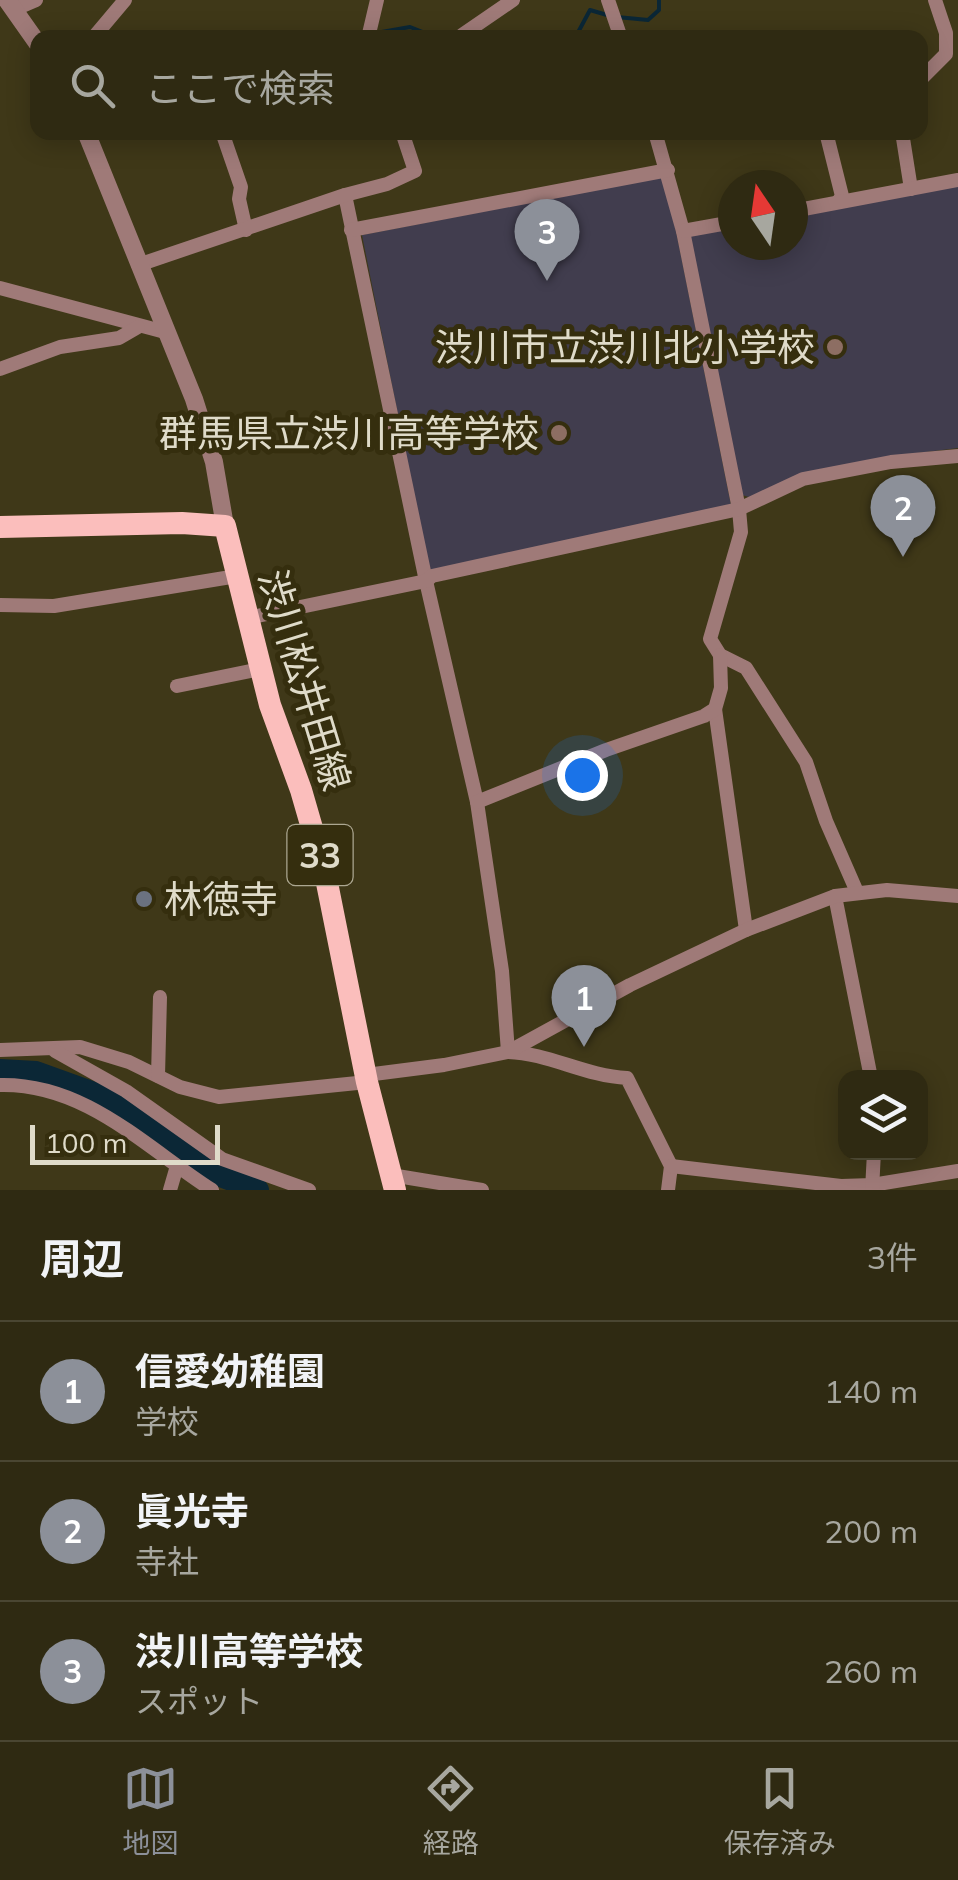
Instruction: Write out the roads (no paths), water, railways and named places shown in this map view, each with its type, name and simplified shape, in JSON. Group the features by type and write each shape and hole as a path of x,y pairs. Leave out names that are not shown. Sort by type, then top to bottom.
{"main road":[{"path":"0,527 225,526"},
{"name":"渋川松井田線","path":"225,526 260,669 315,835 393,1182"}],"street":[{"path":"30,32 11,5 36,0"},
{"path":"100,30 125,0"},
{"path":"369,30 377,0"},
{"path":"470,30 513,0"},
{"path":"928,72 946,54 946,33 935,0"},
{"path":"610,4 619,30"},
{"path":"89,140 194,399 214,462 225,526"},
{"path":"225,140 242,187 238,199 246,230"},
{"path":"138,265 416,172 405,140"},
{"path":"658,140 683,231 739,509 741,532 710,639 720,655 721,688 715,709 746,930"},
{"path":"828,140 842,196 838,202"},
{"path":"903,140 911,189"},
{"path":"352,230 668,170"},
{"path":"808,207 958,180"},
{"path":"345,195 477,802 502,971 508,1052"},
{"path":"683,231 718,225"},
{"path":"0,288 166,332"},
{"path":"0,369 60,347 119,338 138,327"},
{"path":"247,618 426,581 432,576 570,543 739,509 803,480 891,462 958,456"},
{"path":"0,605 54,606 236,576"},
{"path":"720,655 746,668 806,762 857,892"},
{"path":"178,686 260,669"},
{"path":"477,802 715,709"},
{"path":"508,1052 630,985 746,930 834,896 857,892 958,896"},
{"path":"834,896 869,1070"},
{"path":"158,1076 160,997"},
{"path":"0,1050 80,1047 129,1062 180,1087 218,1097 367,1079 508,1052 530,1052 558,1064 626,1078 671,1166 668,1190"},
{"path":"55,1050 126,1090 222,1159 309,1190"},
{"path":"0,1085 59,1093 97,1110 212,1190"},
{"path":"872,1187 874,1160"},
{"path":"170,1190 177,1166"},
{"path":"671,1166 841,1188 872,1187 958,1171"},
{"path":"393,1182 482,1190"}],"waterway":[{"path":"617,17 648,20 659,10 659,0"},
{"path":"579,30 590,10 607,15"},
{"path":"393,30 418,30"},
{"path":"0,1070 36,1072 100,1095 154,1127 215,1174 258,1190"}],"place":[{"name":"渋川高等学校","path":"547,281"},
{"name":"渋川市立渋川北小学校","path":"835,347"},
{"name":"群馬県立渋川高等学校","path":"559,433"},
{"name":"眞光寺","path":"903,557"},
{"name":"林徳寺","path":"144,899"},
{"name":"信愛幼稚園","path":"584,1047"}]}
